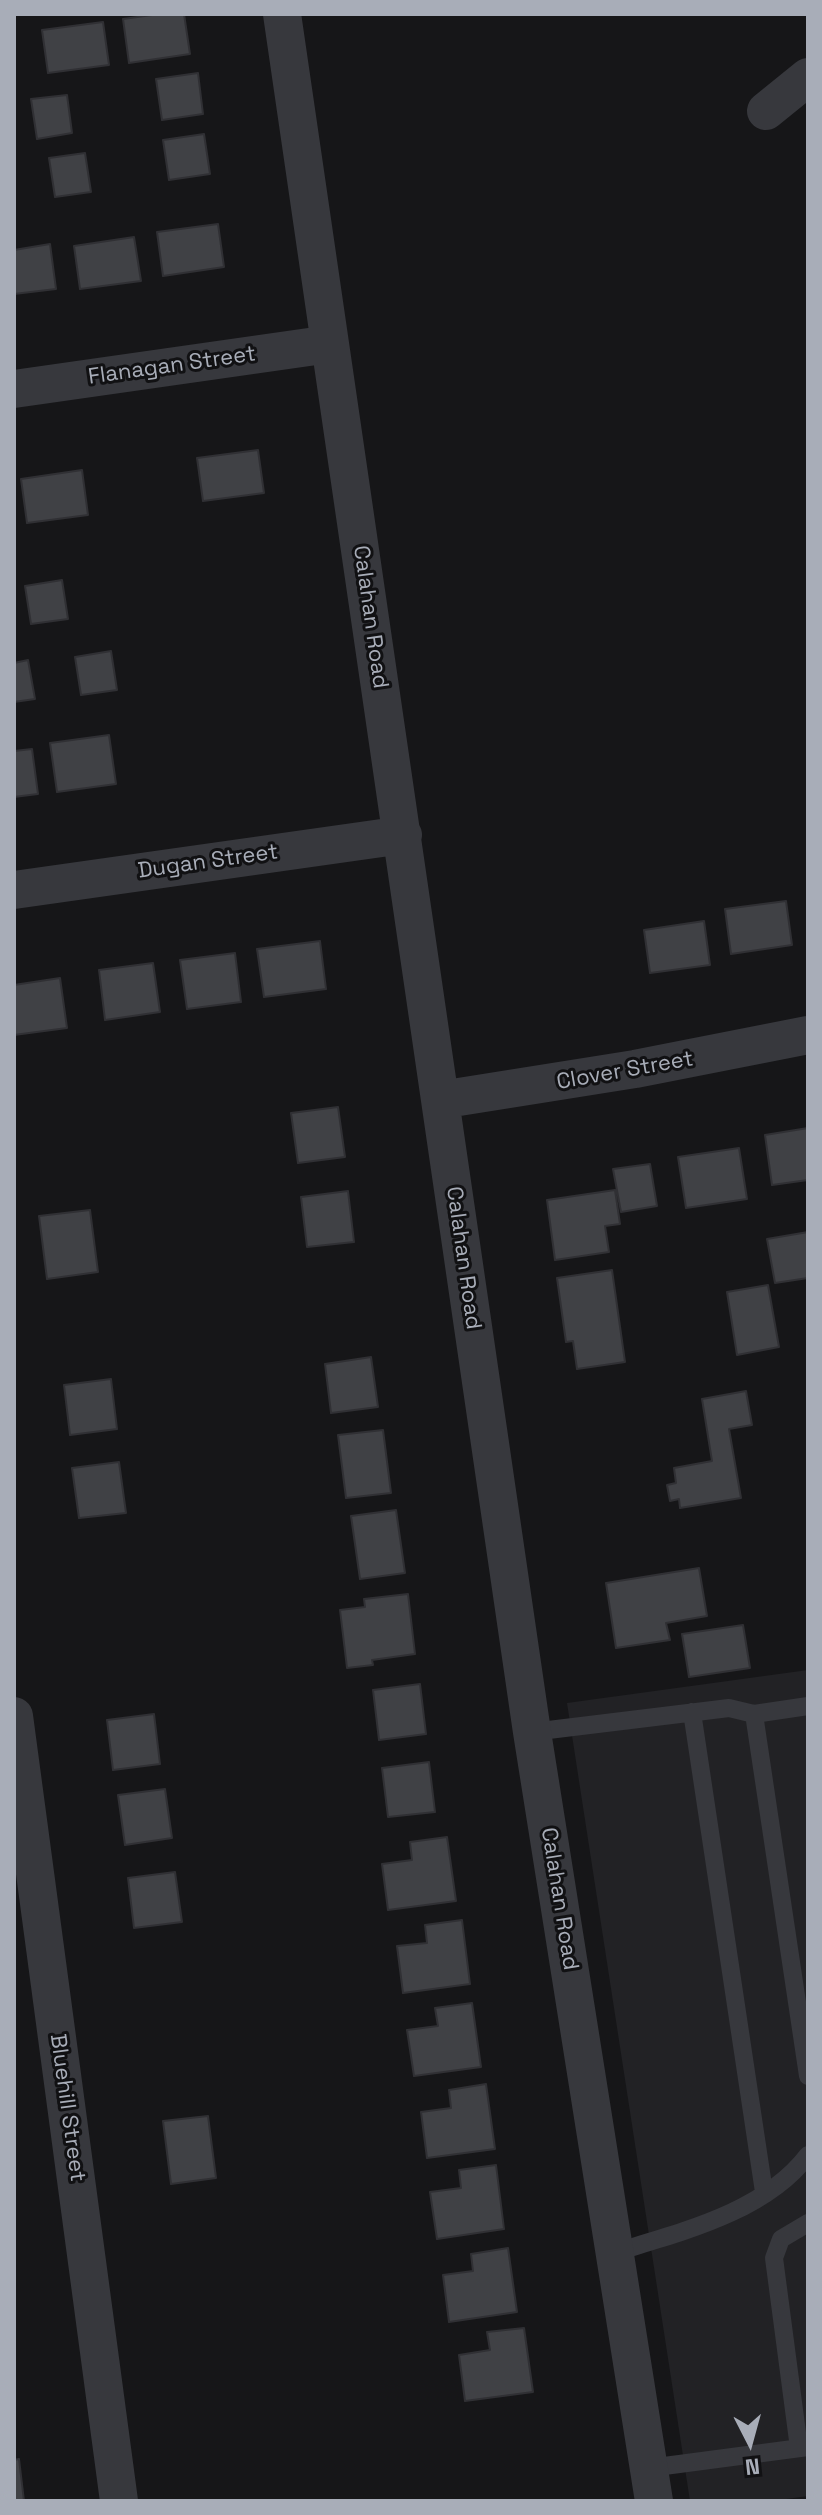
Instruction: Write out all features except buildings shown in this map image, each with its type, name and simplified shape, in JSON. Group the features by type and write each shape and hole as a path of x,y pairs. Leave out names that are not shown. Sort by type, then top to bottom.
{"street":[{"name":"Calahan Road","path":"282,14 532,1732 652,2484"},
{"path":"766,111 808,77"},
{"name":"Flanagan Street","path":"14,389 330,344"},
{"name":"Dugan Street","path":"14,890 403,835"},
{"name":"Clover Street","path":"440,1100 661,1065 808,1035"},
{"name":"Bluehill Street","path":"14,1716 119,2501"}],"lane":[{"path":"532,1732 729,1708 754,1714 808,1706"},
{"path":"692,1712 764,2192"},
{"path":"754,1714 808,2076"},
{"path":"616,2252 716,2219 764,2192 808,2155"},
{"path":"652,2484 804,2448 774,2258 781,2239 808,2223"}],"shaded area":[{"path":"808,1670 808,2496 772,2501 690,2501 567,1703"}]}
